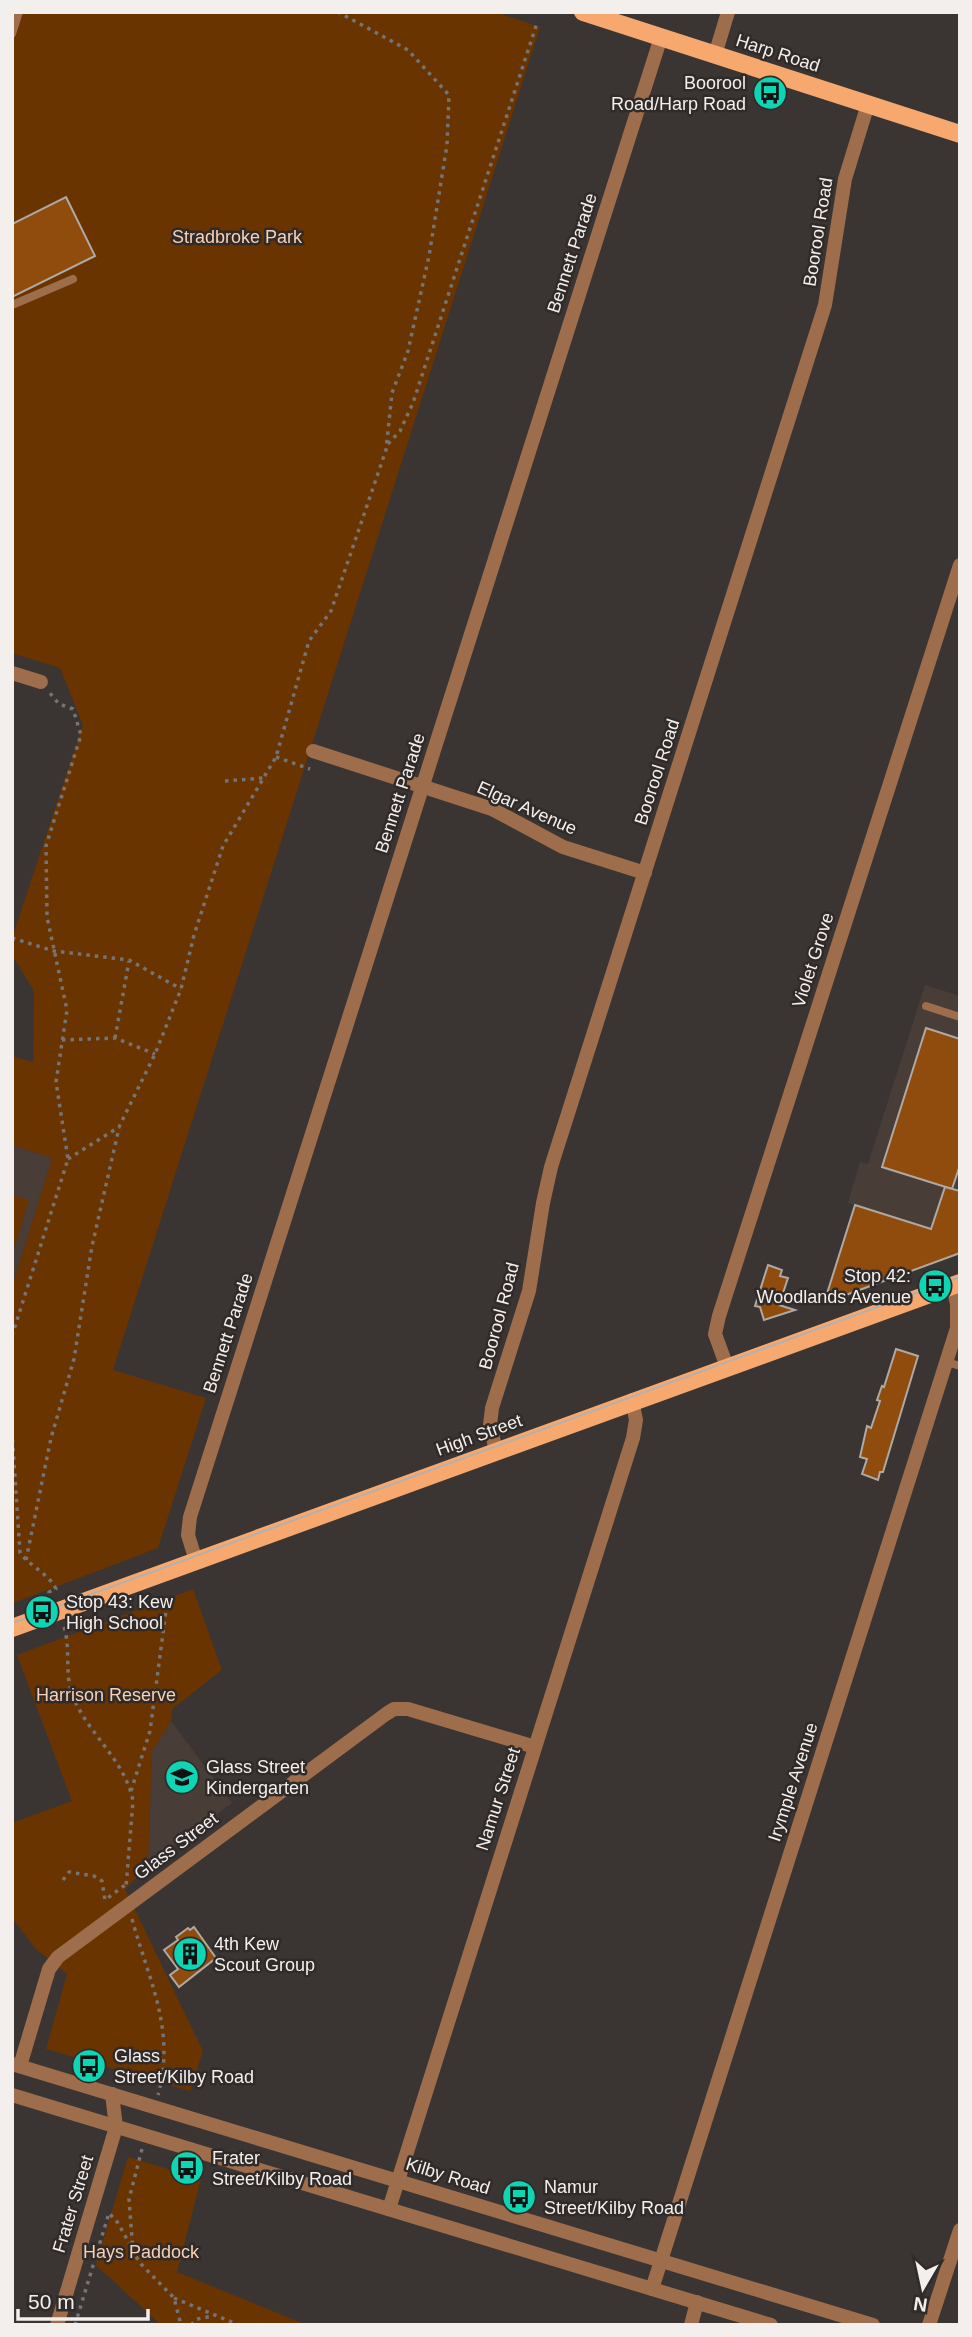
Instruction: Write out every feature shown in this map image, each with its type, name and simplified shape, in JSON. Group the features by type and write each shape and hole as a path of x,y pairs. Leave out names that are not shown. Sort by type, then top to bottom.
{"main road":[{"name":"Harp Road","path":"583,12 960,134"},
{"name":"High Street","path":"12,1628 956,1284"}],"street":[{"path":"715,55 729,12"},
{"name":"Bennett Parade","path":"196,1561 188,1538 190,1517 661,37"},
{"name":"Boorool Road","path":"496,1451 490,1425 492,1408 529,1291 551,1167 825,305 845,179 868,104"},
{"name":"Violet Grove","path":"727,1367 715,1334 719,1316 960,565"},
{"path":"12,673 41,682"},
{"name":"Elgar Avenue","path":"313,751 492,809 563,847 645,873"},
{"name":"Irymple Avenue","path":"652,2289 953,1364 958,1318 956,1284"},
{"name":"Namur Street","path":"389,2209 633,1438 636,1420 632,1401"},
{"name":"Glass Street","path":"16,2065 51,1965 58,1957 394,1709 408,1709 535,1747"},
{"name":"Kilby Road","path":"16,2065 873,2325"},
{"name":"Frater Street","path":"57,2325 116,2127 112,2094"},
{"path":"12,2095 771,2325"},
{"path":"929,2325 960,2230"},
{"path":"691,2325 697,2302"}],"lane":[{"path":"12,34 19,12"},
{"path":"12,305 73,279"},
{"path":"926,1006 960,1017"}],"path":[{"path":"26,1560 51,1438 74,1359 92,1246 119,1127 155,1054 181,989 194,935 223,846 275,757 309,642 331,611 372,497 387,445 392,393 408,351 429,256 447,145 449,95 408,50 338,12"},
{"path":"387,445 400,431 413,403 537,23"},
{"path":"12,1336 68,1159 56,1082 67,1010 47,917 46,846 81,735 73,709 59,704 41,682"},
{"path":"275,757 310,769"},
{"path":"225,780 263,778"},
{"path":"12,938 54,950 129,960 181,989"},
{"path":"115,1038 129,960"},
{"path":"62,1040 115,1038 155,1054"},
{"path":"68,1159 119,1127"},
{"path":"12,1431 20,1553 52,1580 56,1589 49,1592 66,1635 67,1667 72,1693 78,1709 122,1771 131,1792"},
{"path":"155,2107 164,2073 162,2018 128,1906 125,1885 131,1792 150,1731 166,1598"},
{"path":"63,1880 69,1872 94,1876 102,1881 105,1900 125,1885"},
{"path":"134,2252 129,2199 146,2136"},
{"path":"75,2325 109,2213 118,2223 141,2264 174,2298 239,2325"},
{"path":"174,2298 181,2325"},
{"path":"191,2325 197,2319 215,2315"}],"shaded area":[{"path":"925,985 960,996 960,1253 823,1306 855,1205 848,1203 860,1162 868,1164"},
{"path":"12,1145 52,1158 12,1287"},
{"name":"Glass Street Kindergarten","path":"171,1721 232,1803 148,1866 152,1751"}],"green space":[{"name":"Stradbroke Park","path":"13,12 495,12 540,27 113,1370 206,1398 158,1548 13,1603 12,1287 52,1158 12,1145 12,1056 33,1062 34,991 12,955 12,938 83,725 60,668 12,653"},
{"path":"12,1195 29,1200 15,1246 12,1245"},
{"name":"Harrison Reserve","path":"193,1589 222,1670 172,1709 171,1721 152,1751 148,1866 125,1889 203,2051 190,2091 46,2049 67,1974 36,1949 12,1918 12,1823 72,1801 17,1655"},
{"name":"Hays Paddock","path":"128,2157 201,2179 177,2272 307,2325 161,2325 96,2265"}],"building":[{"path":"66,197 95,256 12,297 12,224"},
{"path":"926,1028 960,1039 960,1165 952,1189 882,1167"},
{"path":"945,1187 960,1191 960,1253 824,1303 855,1205 931,1229"},
{"path":"768,1265 782,1270 780,1276 788,1278 779,1305 795,1310 764,1320 760,1307 755,1306"},
{"path":"896,1349 918,1356 883,1472 880,1472 878,1480 862,1474 867,1459 860,1457 867,1426 871,1428 880,1401 877,1400"},
{"name":"4th Kew Scout Group","path":"194,1927 216,1958 179,1987 170,1975 178,1969 164,1950 178,1940 176,1937"}],"tram line":[{"path":"12,1623 960,1277"}],"place":[{"name":"Boorool Road/Harp Road","path":"770,93"},
{"name":"Stop 42: Woodlands Avenue","path":"935,1286"},
{"name":"Stop 43: Kew High School","path":"42,1612"},
{"name":"Glass Street Kindergarten","path":"182,1777"},
{"name":"4th Kew Scout Group","path":"190,1954"},
{"name":"Glass Street/Kilby Road","path":"89,2066"},
{"name":"Frater Street/Kilby Road","path":"187,2168"},
{"name":"Namur Street/Kilby Road","path":"519,2197"}]}
